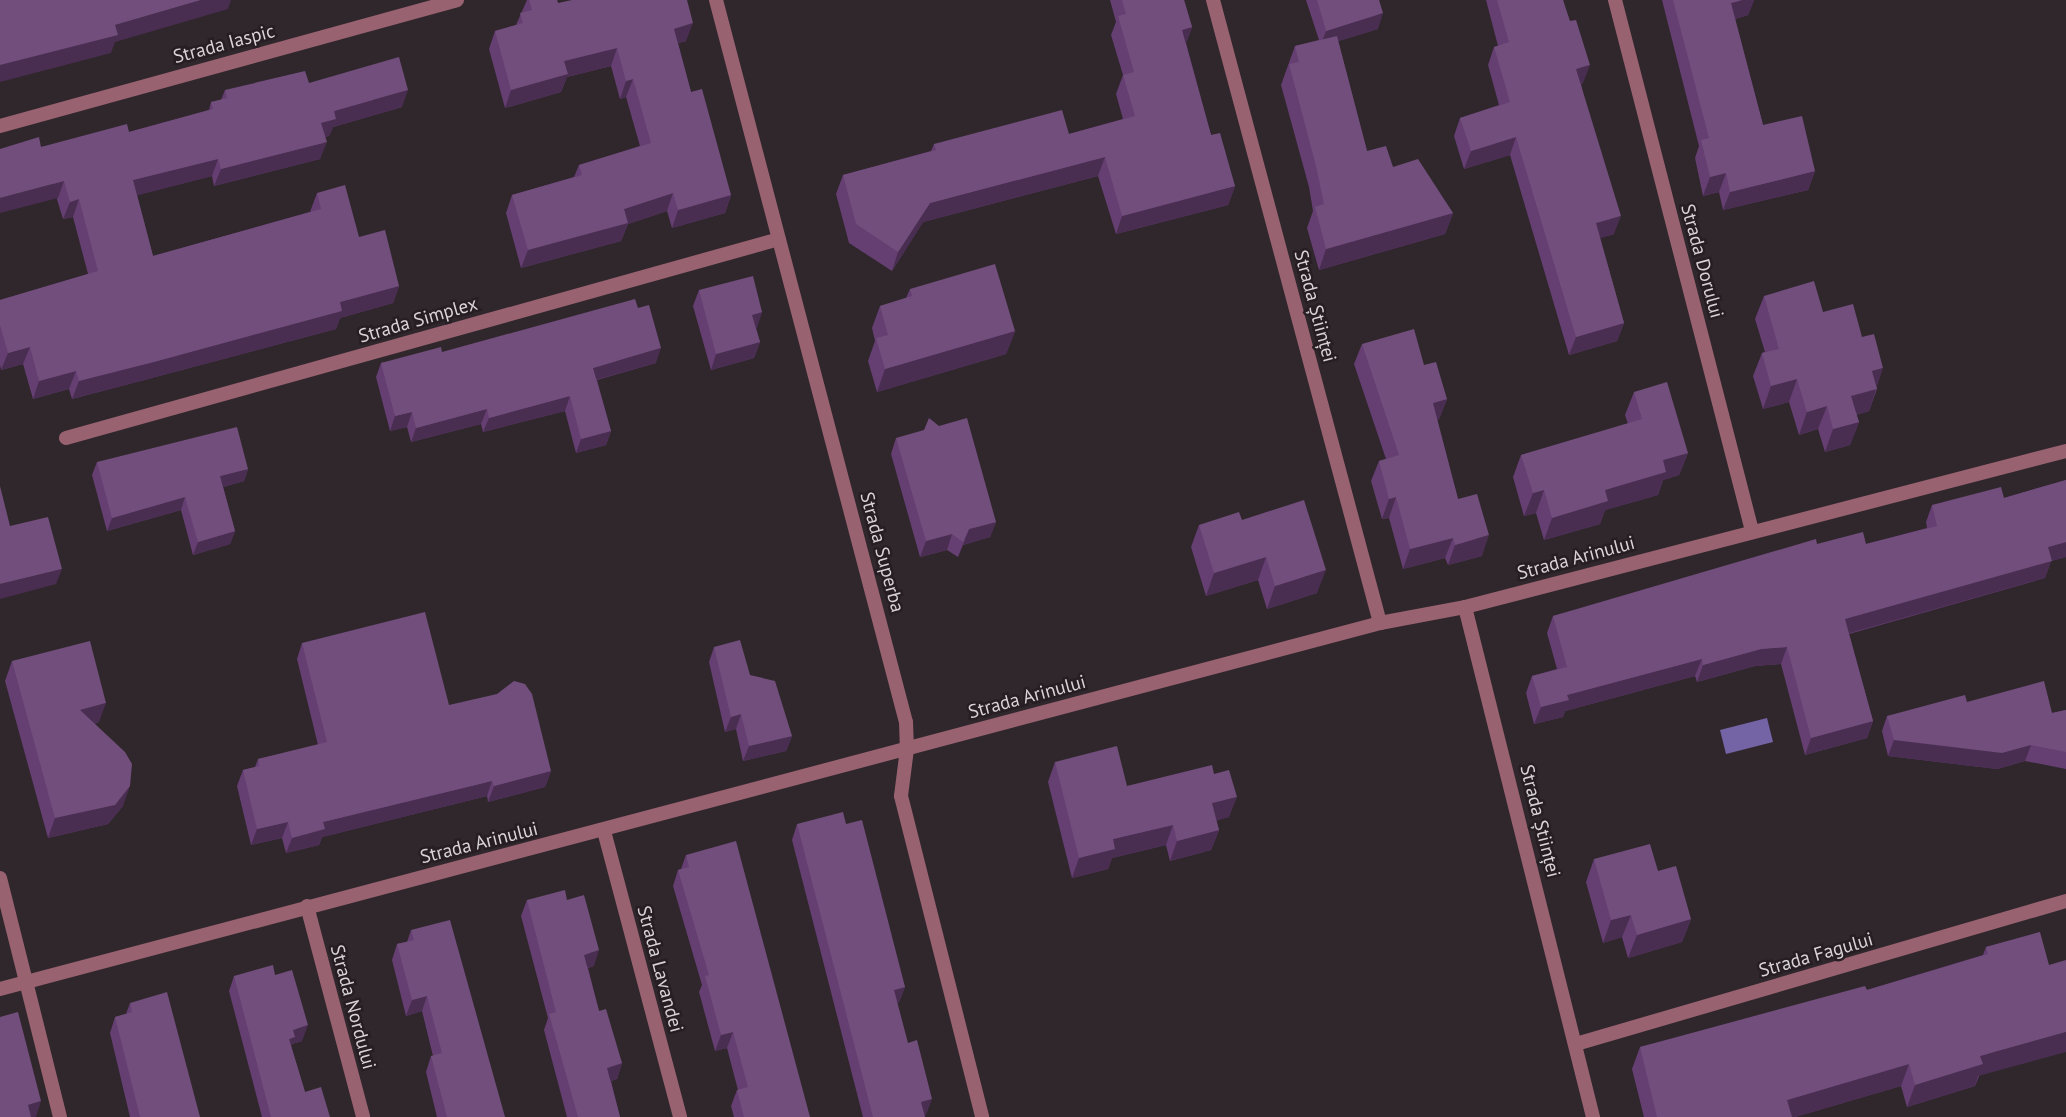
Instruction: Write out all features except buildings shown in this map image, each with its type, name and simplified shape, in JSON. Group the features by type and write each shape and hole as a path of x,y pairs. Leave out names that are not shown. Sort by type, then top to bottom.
{"street":[{"name":"Strada Iaspic","path":"0,126 457,0"},
{"name":"Strada Superba","path":"716,0 906,722 907,748 901,796 982,1117"},
{"name":"Strada Științei","path":"1213,0 1380,623"},
{"name":"Strada Dorului","path":"1615,0 1752,531"},
{"name":"Strada Simplex","path":"66,438 779,239"},
{"name":"Strada Arinului","path":"0,989 307,906 604,831 1380,623 1465,607 2066,451"},
{"name":"Strada Științei","path":"1465,607 1593,1117"},
{"name":"Strada Lavandei","path":"604,831 680,1117"},
{"path":"0,878 60,1117"},
{"name":"Strada Fagului","path":"1576,1044 2066,901"},
{"name":"Strada Nordului","path":"307,906 362,1117"}],"shaded area":[{"path":"1767,718 1773,742 1726,754 1720,730"}]}
